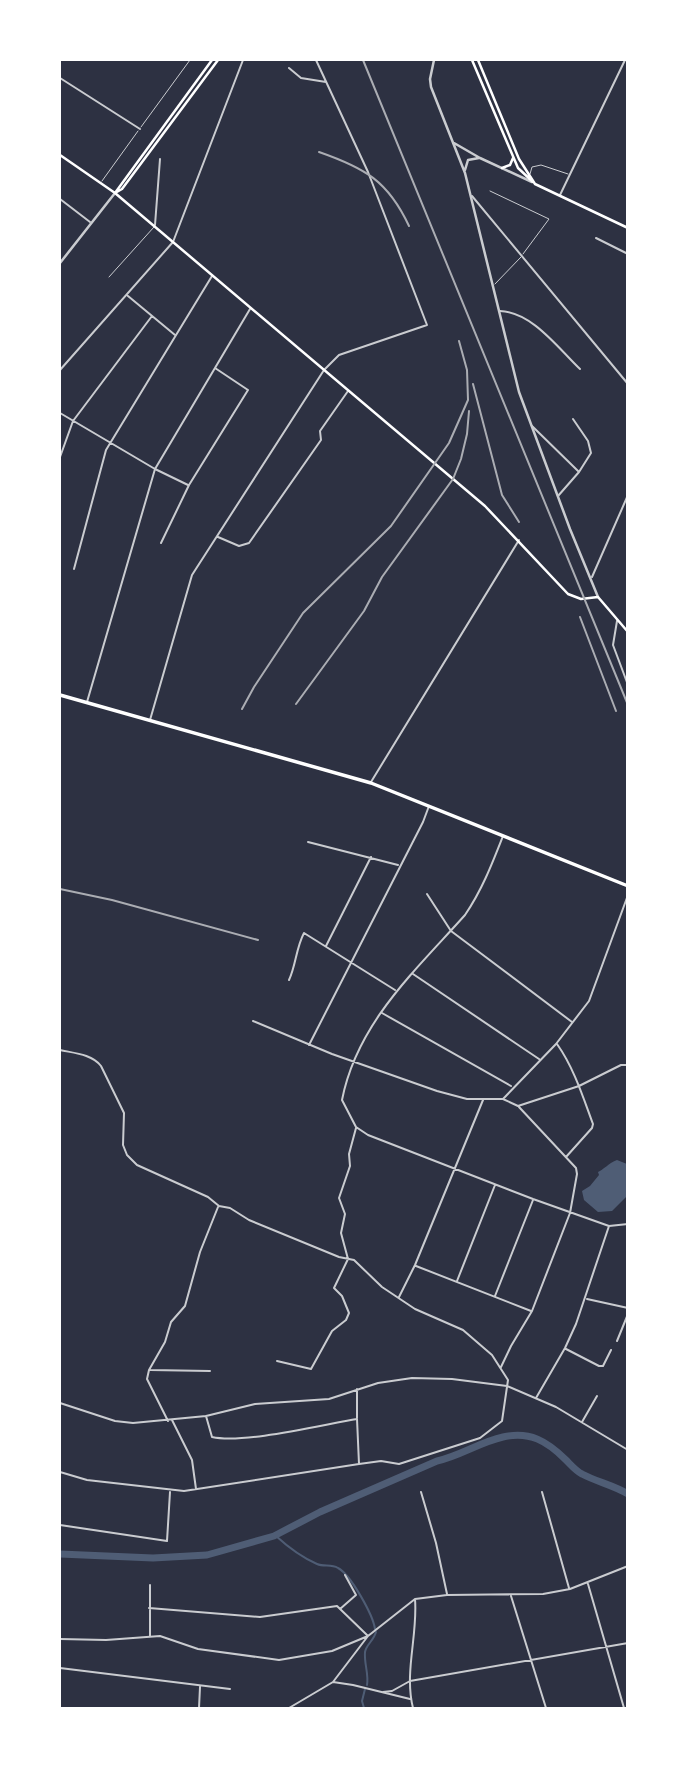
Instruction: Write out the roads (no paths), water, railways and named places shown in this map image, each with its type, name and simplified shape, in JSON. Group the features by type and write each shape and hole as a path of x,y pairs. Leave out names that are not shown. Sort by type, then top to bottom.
{"main road":[{"path":"115,193 212,60"},
{"path":"115,193 122,189 218,60"},
{"path":"472,60 522,174 535,184 628,228"},
{"path":"478,60 519,159 535,184"},
{"path":"60,155 115,193 155,226 485,506 571,596 581,599 598,597 628,632"},
{"path":"502,168 510,165 513,158"},
{"path":"60,695 371,783 628,886"}],"street":[{"path":"60,370 173,242 243,60"},
{"path":"150,720 192,575 324,370 339,355 427,325 370,178 316,60"},
{"path":"434,60 431,87 465,173 519,392 598,597"},
{"path":"560,196 625,60"},
{"path":"289,68 301,78 327,83"},
{"path":"60,78 140,129"},
{"path":"453,143 535,184"},
{"path":"465,173 468,160 480,158"},
{"path":"155,226 160,159"},
{"path":"60,263 115,193"},
{"path":"471,195 628,384"},
{"path":"60,199 91,222"},
{"path":"476,214 484,210"},
{"path":"596,238 628,254"},
{"path":"74,569 106,450 213,275"},
{"path":"126,294 175,335"},
{"path":"87,703 155,469 251,308"},
{"path":"499,310 524,318 580,369"},
{"path":"60,457 73,421 152,316"},
{"path":"161,543 189,485 248,390 215,368"},
{"path":"217,537 239,546 249,543 321,440 320,431 348,391"},
{"path":"60,413 155,469 189,485"},
{"path":"558,496 591,453 588,441 573,419"},
{"path":"531,425 579,472"},
{"path":"591,580 628,495"},
{"path":"371,783 519,540"},
{"path":"617,621 613,645 628,685"},
{"path":"309,1045 424,822 429,805"},
{"path":"503,835 475,901 396,990 381,1013 353,1061 342,1100 356,1126 368,1135 570,1213 610,1226 628,1224"},
{"path":"308,842 400,866"},
{"path":"326,946 371,857"},
{"path":"427,894 451,931 573,1023"},
{"path":"503,1099 556,1044 586,1007 628,895"},
{"path":"289,980 304,933 396,990"},
{"path":"412,974 540,1060"},
{"path":"381,1013 513,1087"},
{"path":"253,1021 309,1045 451,1096 467,1100 503,1099 518,1106 576,1168 570,1213 532,1311 501,1367"},
{"path":"556,1044 565,1055 593,1124 565,1158"},
{"path":"60,1049 97,1060 101,1066 124,1113 123,1145 137,1165 208,1198 219,1206 230,1208 249,1220 339,1257 354,1260 382,1287 415,1309 463,1330 479,1341 501,1367 508,1380 506,1409 502,1421 480,1438 399,1464 381,1461 197,1490 170,1490 87,1480 60,1472"},
{"path":"518,1106 579,1086 621,1065 628,1065"},
{"path":"398,1297 415,1265 484,1099"},
{"path":"277,1361 311,1369 332,1331 346,1320 349,1313 348,1306 334,1288 348,1259 341,1233 345,1214 339,1198 350,1166 349,1154 356,1126"},
{"path":"457,1282 496,1184"},
{"path":"494,1297 533,1199"},
{"path":"168,1421 147,1379 149,1370 165,1342 171,1322 185,1306 200,1251 219,1206"},
{"path":"536,1398 565,1348 610,1226"},
{"path":"415,1265 532,1311"},
{"path":"585,1299 628,1308"},
{"path":"617,1341 628,1314"},
{"path":"565,1348 599,1366 603,1366 611,1350"},
{"path":"149,1370 210,1371"},
{"path":"60,1402 115,1421 168,1421 206,1416 255,1404 329,1399 389,1381 432,1377 507,1387 536,1398 628,1450"},
{"path":"357,1389 359,1464"},
{"path":"582,1422 597,1395"},
{"path":"206,1416 212,1437 220,1438 251,1436 357,1419"},
{"path":"172,1420 192,1460 197,1490"},
{"path":"60,1525 167,1541 170,1490"},
{"path":"421,1492 447,1595"},
{"path":"542,1492 569,1589"},
{"path":"289,1709 333,1682 368,1636 415,1599 447,1595 543,1594 569,1589 628,1566"},
{"path":"340,1609 356,1595 345,1575"},
{"path":"587,1583 624,1709"},
{"path":"150,1585 150,1637"},
{"path":"511,1595 546,1709"},
{"path":"413,1709 410,1681 417,1619 415,1599"},
{"path":"149,1608 260,1617 337,1606 368,1636"},
{"path":"60,1639 106,1640 160,1636 198,1649 279,1660 332,1651 368,1636"},
{"path":"383,1692 392,1691 410,1681 628,1643"},
{"path":"60,1668 230,1689"},
{"path":"333,1682 411,1699"},
{"path":"199,1709 201,1686"}],"lane":[{"path":"100,183 190,60"},
{"path":"530,176 533,167 541,165 570,175"},
{"path":"490,191 549,219 521,257 493,286"},
{"path":"109,277 155,226"}],"water":[{"path":"617,1160 627,1164 627,1196 612,1211 598,1212 584,1200 582,1191 590,1186 599,1175 598,1172"}],"waterway":[{"path":"60,1554 153,1558 207,1555 274,1536 320,1512 437,1461 513,1435 538,1439 559,1453 580,1473 628,1494"},
{"path":"276,1536 311,1561 335,1567 343,1572 361,1596 375,1629"},
{"path":"367,1685 365,1652 376,1632"},
{"path":"364,1708 362,1701 365,1689"}],"railway":[{"path":"363,60 628,705"},
{"path":"319,152 350,164 373,178 393,198 409,226"},
{"path":"242,709 303,613 391,526 449,443 468,400 467,370 459,341"},
{"path":"473,384 502,495 519,522"},
{"path":"296,704 364,611 382,577 453,479 467,434 469,411"},
{"path":"580,617 616,711"},
{"path":"60,889 112,900 258,940"}]}
